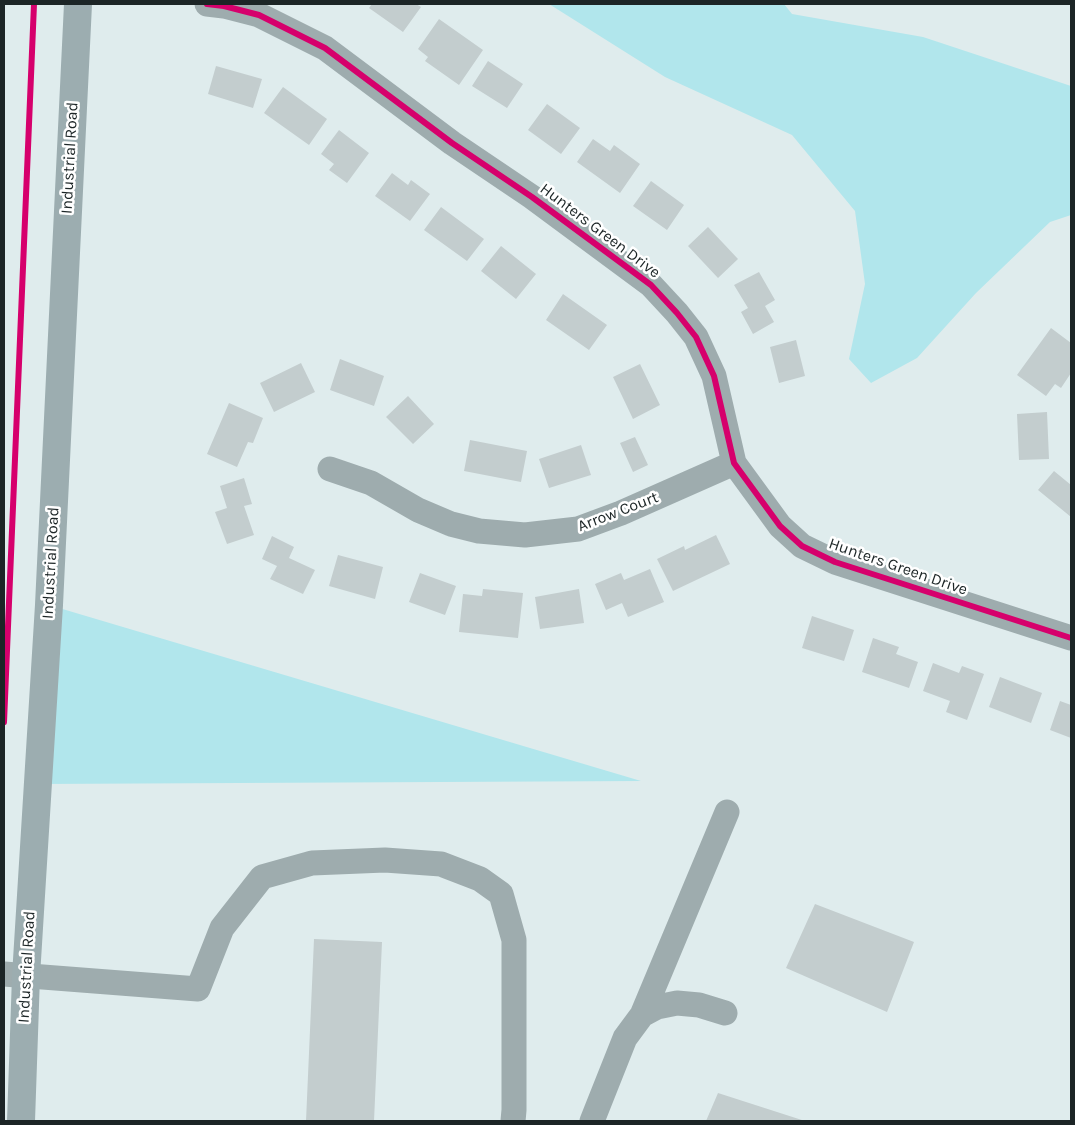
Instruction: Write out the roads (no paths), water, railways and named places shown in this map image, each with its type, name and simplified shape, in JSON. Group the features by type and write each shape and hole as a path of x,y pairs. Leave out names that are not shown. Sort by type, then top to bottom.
{"main road":[{"name":"Industrial Road","path":"21,1121 15,975 49,605 78,4"}],"street":[{"name":"Hunters Green Drive","path":"207,4 260,15 325,48 651,285 696,337 714,376 734,463 780,526 802,546 843,565 1071,638"},
{"name":"Arrow Court","path":"330,468 371,484 418,510 451,524 480,531 525,535 578,529 621,513 734,463"},
{"path":"592,1121 624,1038 642,1015 727,812"},
{"path":"15,975 198,989 222,928 262,877 312,863 385,860 442,864 480,879 501,894 514,940 513,1121"},
{"path":"642,1015 657,1007 678,1003 699,1005 725,1013"}]}
